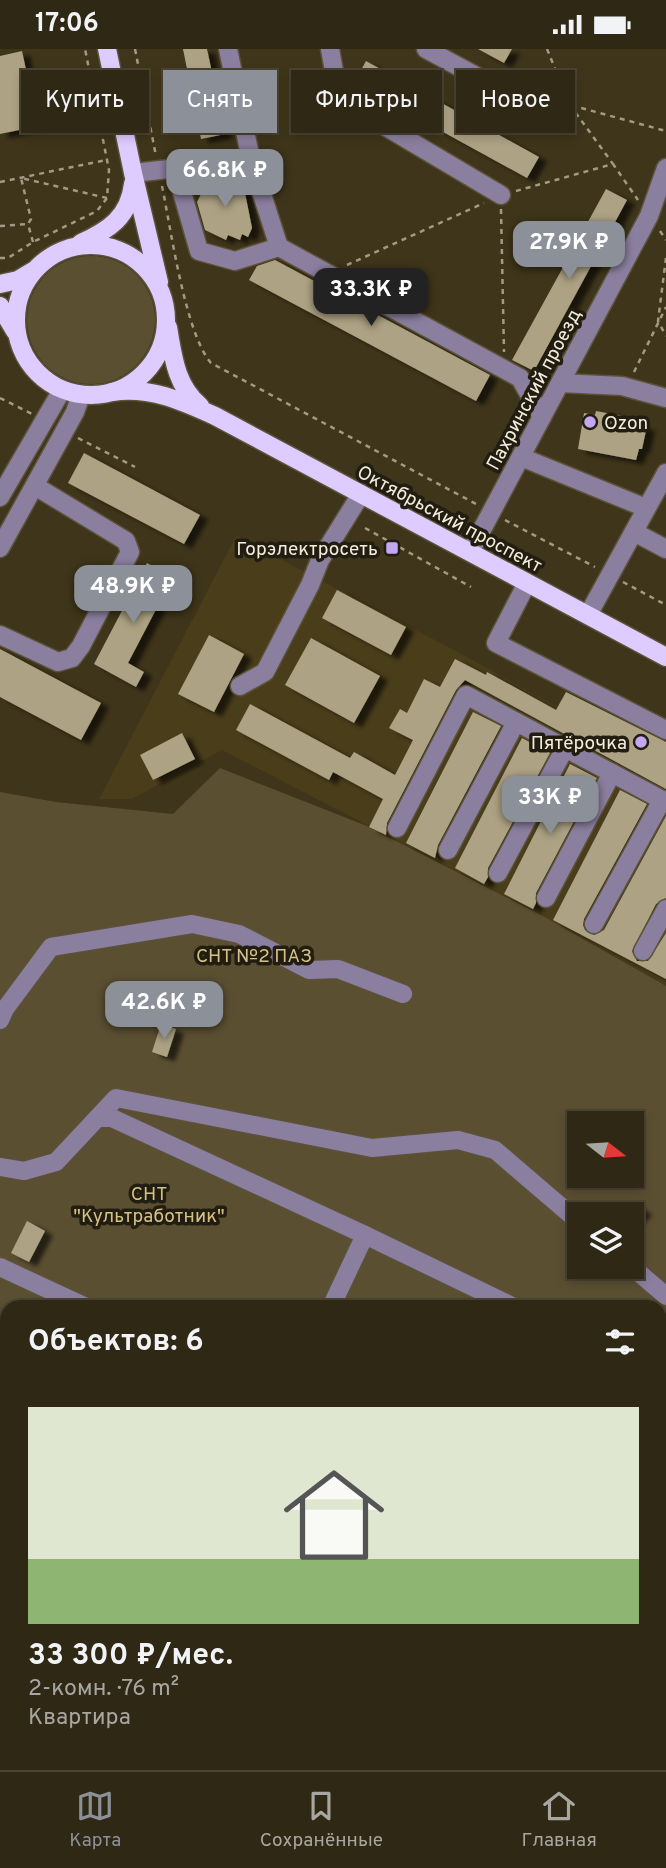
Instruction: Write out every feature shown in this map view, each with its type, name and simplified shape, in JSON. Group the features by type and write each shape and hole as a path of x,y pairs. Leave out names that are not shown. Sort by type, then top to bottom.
{"main road":[{"name":"Октябрьский проспект","path":"107,49 175,364 182,384 195,401 215,416"},
{"path":"0,284 25,276 43,262 106,231 122,216 132,193 132,173"},
{"path":"0,306 11,321 18,341 33,368 43,379 62,390 81,395 112,392 126,387 149,368 163,342 164,306 149,273 126,254 98,246 69,248"},
{"path":"18,341 16,327 19,298 29,278 43,262"},
{"name":"Октябрьский проспект","path":"112,392 135,390 160,394 215,416 666,657"}],"street":[{"path":"228,49 251,160 279,247 520,378 542,417"},
{"path":"330,49 338,99 501,195"},
{"path":"426,49 465,70"},
{"path":"132,173 251,160"},
{"name":"Пахринский проезд","path":"470,552 649,216 666,168"},
{"path":"167,169 199,251 234,261 279,247"},
{"path":"560,383 622,386 666,398"},
{"path":"0,497 5,478 62,390"},
{"path":"0,548 75,412 81,395"},
{"path":"521,457 646,508"},
{"path":"588,615 666,473"},
{"path":"0,635 58,663 72,657 81,646 130,552 126,541 35,486"},
{"path":"240,686 265,672 320,560 361,494"},
{"path":"634,532 666,549"},
{"path":"527,583 496,643 666,730"},
{"path":"397,828 466,695 664,801 594,924"},
{"path":"448,849 516,722"},
{"path":"498,873 565,748"},
{"path":"546,898 612,773"},
{"path":"643,951 666,908"},
{"path":"0,1020 5,1009 51,947 192,924 239,934 309,970 338,969 403,994"},
{"path":"0,1167 24,1171 56,1162 117,1098 372,1148 458,1140 495,1150 567,1212"},
{"path":"97,1118 112,1118 500,1300"},
{"path":"334,1300 365,1235"},
{"path":"0,1267 71,1300"},
{"path":"644,1277 666,1296"}],"path":[{"path":"0,258 8,258 33,242 97,211 107,198 110,179 85,49"},
{"path":"135,49 167,169 190,315 200,344 211,363 666,605"},
{"path":"547,49 556,70"},
{"path":"575,106 666,131"},
{"path":"575,112 612,164"},
{"path":"0,182 107,159"},
{"path":"20,178 107,198"},
{"path":"20,178 31,219 28,225 33,242"},
{"path":"501,195 505,369"},
{"path":"0,226 28,225"},
{"path":"666,258 658,321 666,336"},
{"path":"634,372 666,307"},
{"path":"365,528 471,587"}],"shaded area":[{"path":"236,536 456,651 666,766 666,986 543,916 222,750 132,799 99,799"}],"green space":[{"path":"91,256 116,261 136,275 150,295 155,320 150,345 136,365 116,379 91,384 66,379 46,365 32,345 27,320 32,295 46,275 66,261"},
{"name":"СНТ №2 ПАЗ","path":"220,768 367,826 543,916 666,986 666,1300 0,1300 0,792 56,802 173,814"}],"building":[{"path":"183,49 207,49 211,70 187,70"},
{"path":"478,49 512,49 504,63"},
{"path":"22,51 26,70 21,70 21,130 0,134 0,56"},
{"path":"366,61 382,70 361,70"},
{"path":"442,103 456,111 456,133 496,133 539,157 527,178 442,131"},
{"path":"200,133 225,133 225,134 201,139"},
{"path":"218,175 244,188 252,228 248,237 242,234 240,240 228,235 226,240 205,230 197,202 207,182 213,185"},
{"path":"606,189 627,200 534,371 512,360"},
{"path":"275,260 490,375 476,401 249,280 257,266"},
{"path":"596,411 638,419 637,424 647,426 642,449 639,449 636,460 578,449 584,413 595,415"},
{"path":"84,453 200,515 184,544 68,483"},
{"path":"147,563 173,577 128,663 144,672 136,687 94,664"},
{"path":"337,590 406,627 391,655 322,618"},
{"path":"209,635 244,654 214,712 178,694"},
{"path":"311,638 380,676 354,723 285,685"},
{"path":"0,649 101,703 81,740 0,697"},
{"path":"455,659 486,675 487,672 556,710 566,692 666,742 666,789 465,680 456,690 387,823 386,835 369,827 383,799 333,772 329,780 236,730 250,704 350,758 354,752 395,775 413,740 389,728 400,709 407,713 424,679 440,687"},
{"path":"473,712 501,726 438,845 435,858 406,843"},
{"path":"182,733 195,759 153,780 140,755"},
{"path":"522,738 550,753 488,868 488,877 484,884 455,868"},
{"path":"570,764 597,778 536,893 533,909 504,894"},
{"path":"620,790 647,804 583,925 585,930 594,935 604,930 666,816 666,898 656,904 632,951 637,961 648,961 666,933 666,979 553,920"},
{"path":"161,1024 176,1029 167,1057 152,1052"},
{"path":"27,1221 45,1231 29,1262 11,1253"}],"place":[{"name":"Ozon","path":"590,422"},
{"name":"Горэлектросеть","path":"392,548"},
{"name":"Пятёрочка","path":"641,742"}],"park label":[{"name":"СНТ \"Культработник\"","path":"149,1204"}]}
